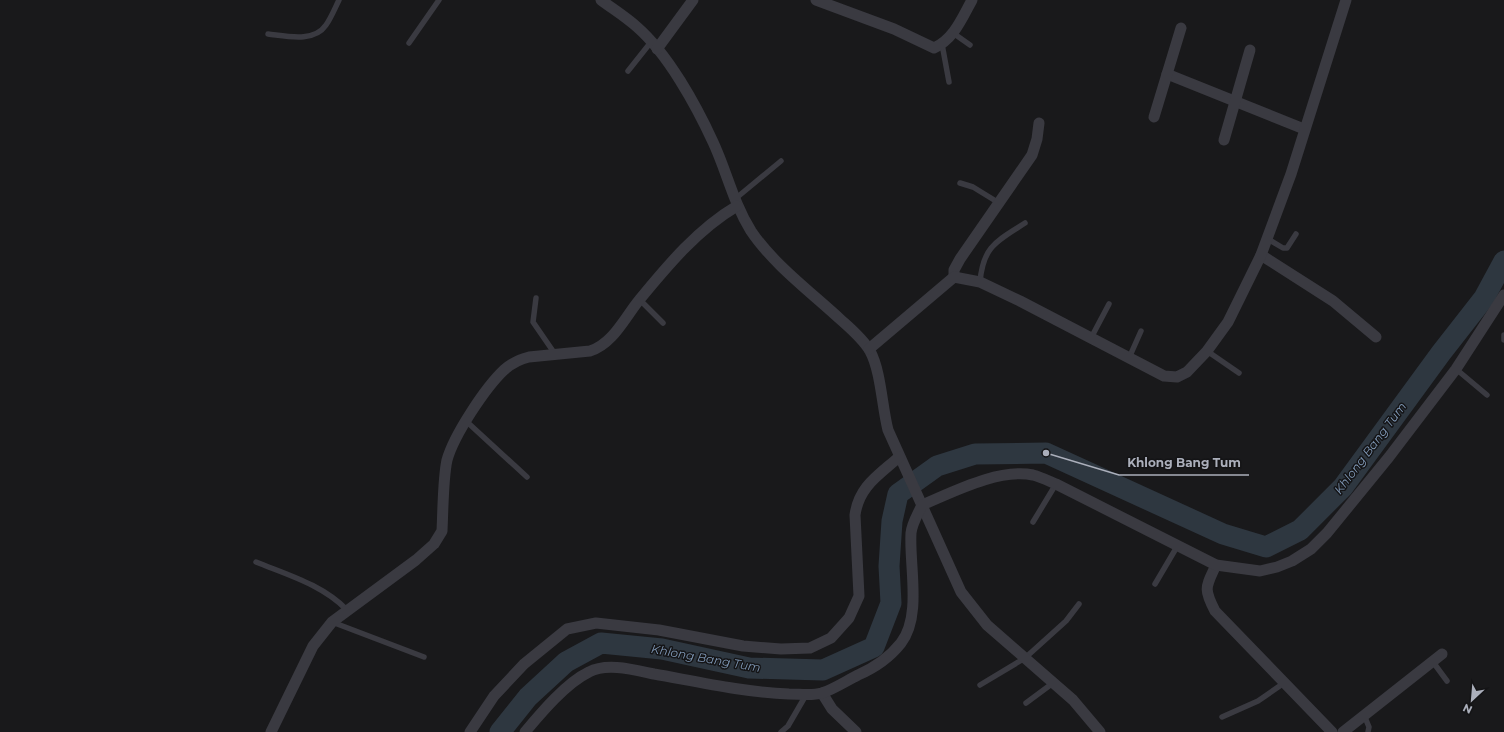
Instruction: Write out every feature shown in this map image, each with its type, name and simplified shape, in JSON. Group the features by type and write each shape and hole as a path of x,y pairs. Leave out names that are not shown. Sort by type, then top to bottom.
{"street":[{"path":"601,0 638,28 654,46 689,94 716,149 736,203 752,232 768,251 856,334 869,349 873,357 888,430 961,592 986,625 1054,682 1073,700 1100,732"},
{"path":"654,46 693,0"},
{"path":"816,0 894,30 934,48 942,44 954,33 972,0"},
{"path":"869,349 954,277 966,278 980,282 1020,301 1164,376 1176,377 1187,372 1207,351 1228,322 1268,239 1291,174 1346,0"},
{"path":"1154,117 1181,28"},
{"path":"1224,140 1250,50"},
{"path":"1167,74 1304,129"},
{"path":"954,277 954,270 960,259 1032,155 1038,139 1039,123"},
{"path":"271,732 313,646 332,622 416,560 439,537 442,531 447,462 452,446 466,421 492,383 505,369 521,359 599,348 608,341 639,299 696,236 736,203"},
{"path":"1261,255 1333,300 1376,337"},
{"path":"921,502 960,488 1007,474 1033,475 1056,484 1216,565 1260,571 1277,567 1292,561 1311,549 1327,533 1389,457 1456,369 1503,301"},
{"path":"470,732 494,696 524,664 567,629 596,623 659,630 743,646 781,649 810,648 831,638 849,618 859,596 855,515 857,502 863,489 901,461"},
{"path":"525,732 550,703 572,684 589,671 598,669 609,668 637,670 743,690 806,694 822,693 865,672 884,660 901,643 906,634 912,616 911,532 921,502"},
{"path":"1216,565 1207,585 1207,595 1215,611 1332,732"},
{"path":"1343,732 1442,654"},
{"path":"822,693 832,709 856,732"}],"lane":[{"path":"268,34 305,37 318,33 326,26 339,0"},
{"path":"409,43 439,0"},
{"path":"954,33 970,45"},
{"path":"942,44 949,82"},
{"path":"628,71 654,46"},
{"path":"736,203 781,161"},
{"path":"960,183 973,187 999,202"},
{"path":"980,282 981,265 987,252 1000,239 1025,222"},
{"path":"1268,239 1283,248 1288,248 1296,234"},
{"path":"536,298 533,322 555,354"},
{"path":"639,299 663,323"},
{"path":"1091,338 1109,304"},
{"path":"1129,359 1141,331"},
{"path":"1207,351 1239,373"},
{"path":"1456,369 1487,395"},
{"path":"466,421 527,477"},
{"path":"1033,522 1056,484"},
{"path":"1155,584 1178,545"},
{"path":"256,562 322,590 335,598 347,610"},
{"path":"980,685 1025,658 1066,621 1079,604"},
{"path":"332,622 424,657"},
{"path":"1433,662 1447,681"},
{"path":"1026,703 1054,682"},
{"path":"1222,717 1258,701 1284,683"},
{"path":"780,732 788,726 806,694"},
{"path":"1364,715 1369,727 1368,732"}],"waterway":[{"name":"Khlong Bang Tum","path":"500,732 528,697 566,662 601,643 662,649 749,668 823,670 874,647 891,603 889,566 892,521 898,494 937,466 975,454 1046,453 1223,534 1266,547 1300,530 1343,487 1441,353 1484,298 1504,261"}],"place":[{"name":"Khlong Bang Tum","path":"1046,453"}]}
